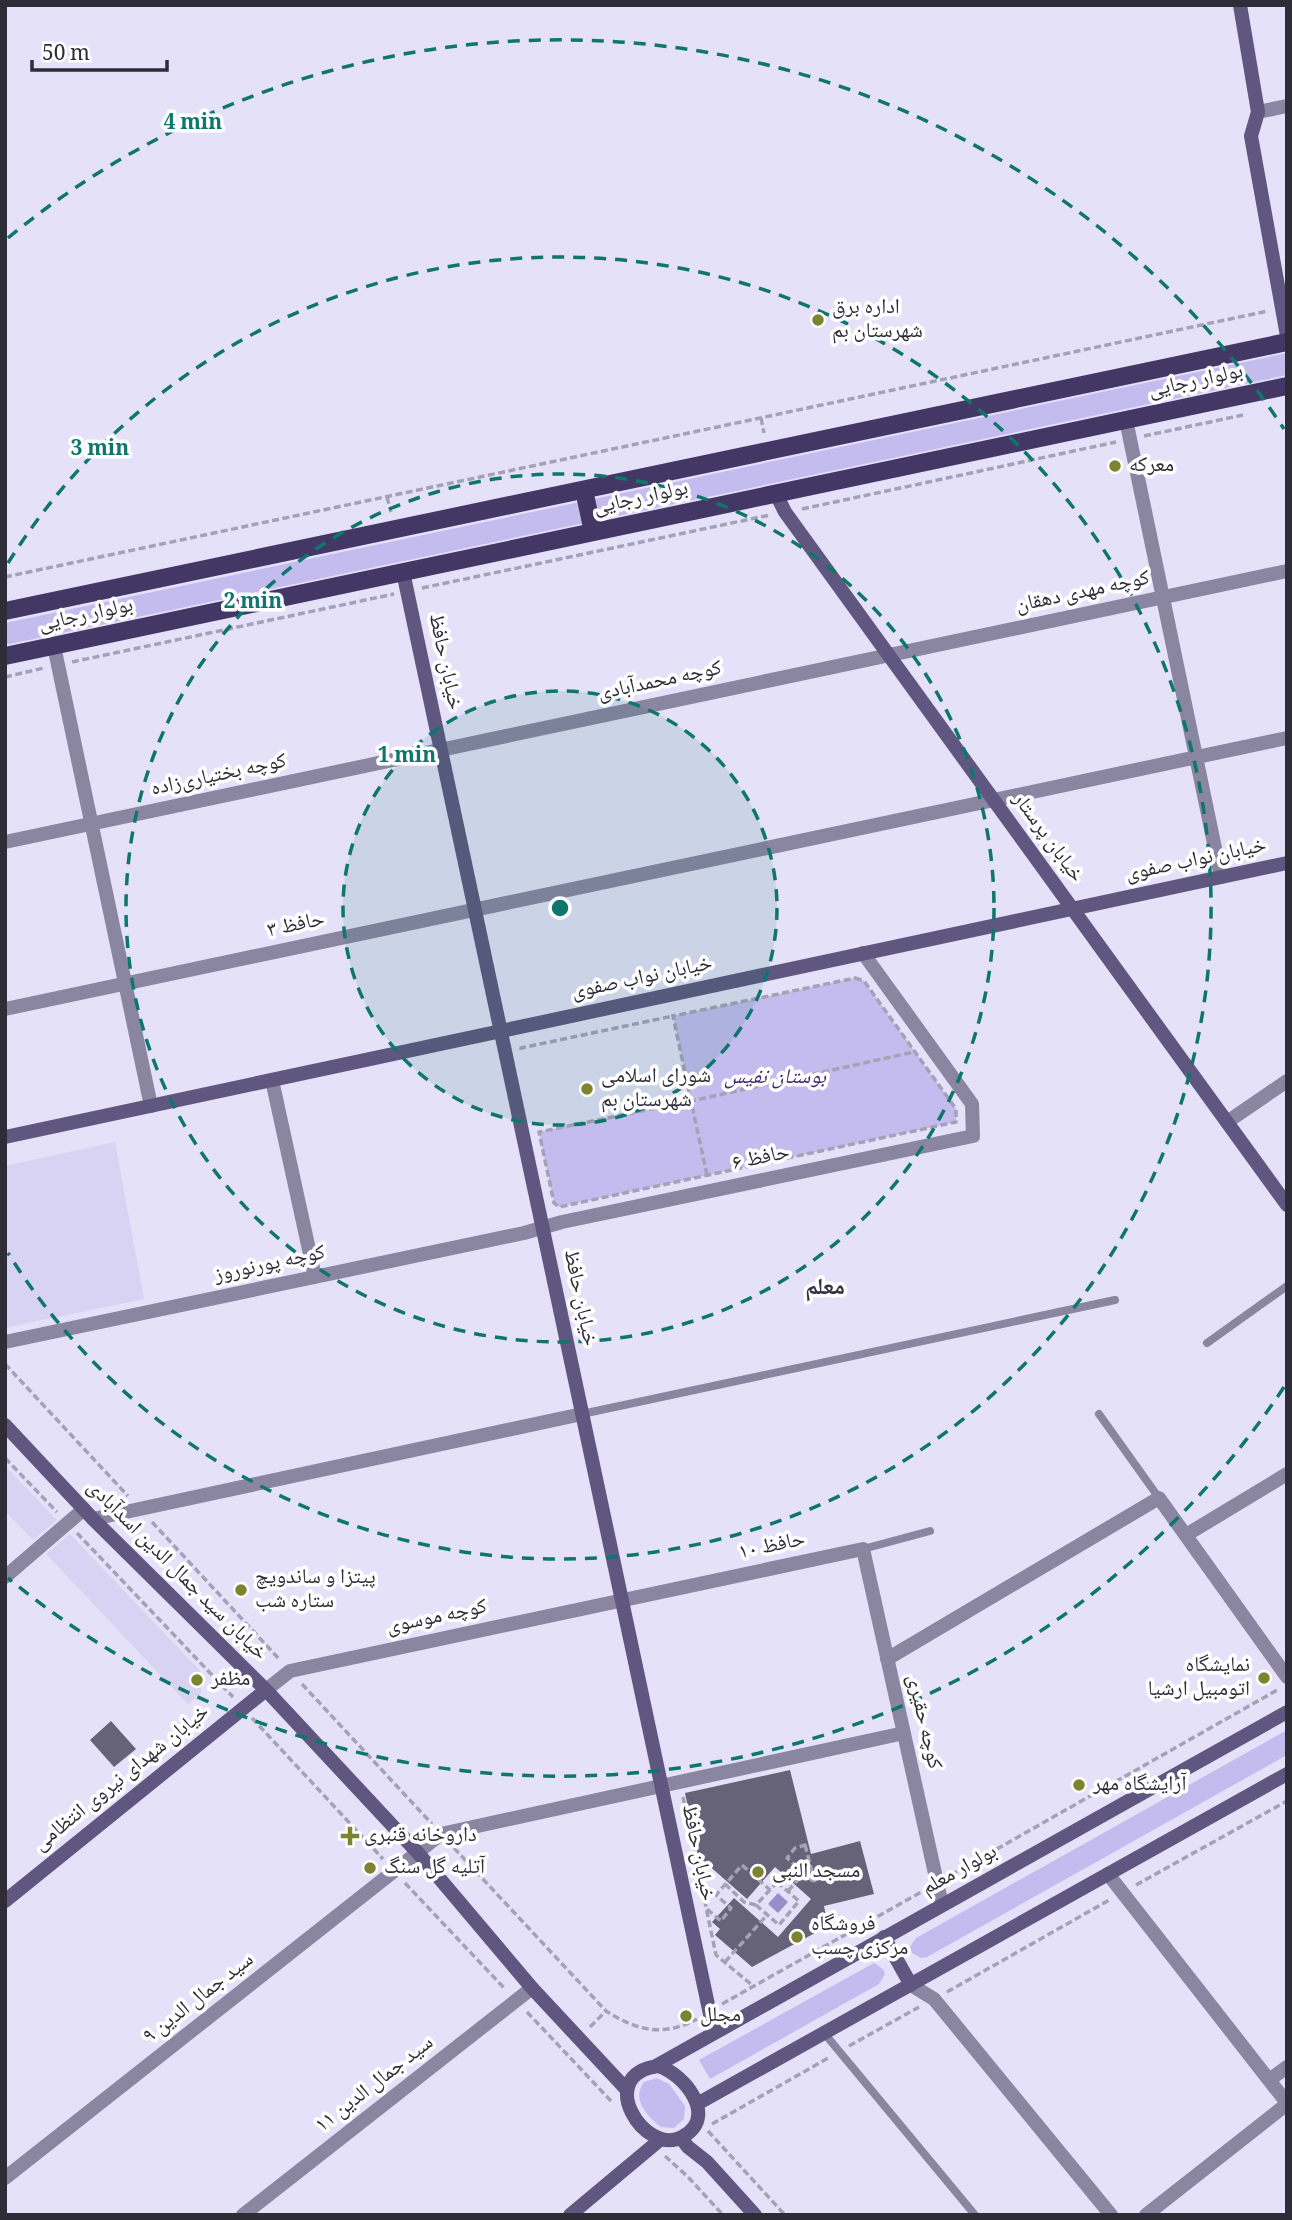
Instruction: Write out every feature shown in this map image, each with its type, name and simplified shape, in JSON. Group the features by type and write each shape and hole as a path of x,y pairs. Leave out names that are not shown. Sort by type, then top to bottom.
{"main road":[{"name":"بولوار رجایی","path":"5,611 1287,342"},
{"name":"بولوار رجایی","path":"5,656 1287,386"},
{"path":"584,490 593,532"}],"street":[{"path":"1240,5 1258,112 1251,136 1287,336"},
{"path":"1258,112 1287,106"},
{"path":"1126,420 1222,877"},
{"name":"خیابان پرستار","path":"776,494 785,512 1287,1205"},
{"name":"کوچه مهدی دهقان","path":"888,655 1287,571"},
{"name":"خیابان حافظ","path":"403,572 714,2033"},
{"path":"54,646 151,1106"},
{"name":"کوچه محمدآبادی","path":"441,751 888,655"},
{"name":"حافظ ۳","path":"5,1009 1287,738"},
{"name":"کوچه بختیاری‌زاده","path":"5,842 441,751"},
{"name":"خیابان نواب صفوی","path":"5,1137 1287,863"},
{"path":"863,953 933,1050"},
{"name":"حافظ ۶","path":"543,1227 973,1136 972,1104 933,1050"},
{"path":"272,1080 315,1277"},
{"path":"1227,1122 1287,1082"},
{"name":"کوچه پورنوروز","path":"5,1342 524,1234 543,1227"},
{"path":"5,1577 67,1523 88,1514 140,1509 582,1414"},
{"name":"خیابان سید جمال الدین اسدآبادی","path":"5,1425 88,1514 265,1690 418,1853 532,1988 627,2090"},
{"path":"1186,1535 1287,1474"},
{"path":"887,1659 1159,1498 1287,1676"},
{"name":"حافظ ۱۰","path":"622,1601 863,1549"},
{"name":"کوچه حقیری","path":"863,1549 942,1905"},
{"name":"کوچه موسوی","path":"265,1690 290,1671 622,1601"},
{"name":"خیابان شهدای نیروی انتظامی","path":"5,1900 265,1690"},
{"name":"بولوار معلم","path":"654,2067 1287,1712"},
{"path":"441,1834 904,1733"},
{"path":"697,2104 1287,1774"},
{"name":"سید جمال الدین ۹","path":"5,2178 441,1834"},
{"path":"1108,1874 1287,2104 1146,2215"},
{"path":"884,1937 911,1985 934,1999 1111,2215"},
{"name":"سید جمال الدین ۱۱","path":"243,2215 532,1988"},
{"path":"570,2215 657,2143 681,2138 695,2125 698,2114 692,2094 669,2069 647,2067 636,2073 629,2082 627,2104 657,2143"},
{"path":"1269,2080 1287,2067"},
{"path":"681,2138 707,2162 755,2215"}],"lane":[{"path":"1207,1343 1287,1286"},
{"path":"582,1414 1115,1300"},
{"path":"1099,1414 1159,1498"},
{"name":"حافظ ۱۰","path":"863,1549 930,1531"},
{"path":"824,2033 975,2215"}],"path":[{"path":"5,577 1282,308"},
{"path":"5,677 1248,414"},
{"path":"523,1060 521,1048 855,978 864,982 956,1109 956,1122 559,1207 554,1203 537,1120"},
{"path":"673,1016 710,1191"},
{"path":"539,1132 933,1050"},
{"path":"5,1364 606,2011 625,2023 652,2029 679,2029 1287,1684"},
{"path":"5,1458 618,2108"},
{"path":"679,1782 716,1955 753,1987"},
{"path":"781,2214 705,2128 1287,1801"},
{"path":"806,1845 815,1882 804,1873 787,1858 796,1848 806,1845"},
{"path":"707,1908 721,1921 732,1908 716,1895 742,1865 769,1890"},
{"path":"788,1891 804,1873"},
{"path":"725,1884 744,1902 756,1905 779,1925 799,1901 777,1882 756,1905"},
{"path":"725,1962 767,1914"},
{"path":"657,2143 723,2215"}],"shaded area":[{"path":"115,1142 144,1299 5,1328 5,1166"},
{"path":"5,1466 57,1520 33,1540 5,1511"},
{"path":"70,1534 201,1672 201,1693 188,1704 46,1554"},
{"path":"778,1893 788,1902 778,1913 768,1904"}],"green space":[{"path":"1287,353 1287,375 5,645 5,623"},
{"name":"بوستان نفیس","path":"855,978 864,981 956,1109 956,1122 559,1207 554,1203 539,1132 691,1101 673,1016"},
{"path":"1287,1730 1287,1755 927,1957 921,1958 912,1953 910,1947 916,1938"},
{"path":"874,1963 883,1969 885,1974 879,1984 710,2079 699,2060"},
{"path":"657,2078 669,2084 685,2106 684,2119 674,2128 661,2127 642,2107 640,2088 644,2082"}],"building":[{"path":"111,1721 136,1749 114,1767 90,1740"},
{"name":"مسجد النبی","path":"790,1770 811,1854 860,1841 874,1894 824,1906 828,1926 752,1967 715,1935 720,1929 712,1922 734,1898 778,1937 811,1899 775,1867 747,1899 698,1856 685,1793"}],"place":[{"name":"اداره برق شهرستان بم","path":"818,320"},
{"name":"معرکه","path":"1115,466"},
{"name":"شورای اسلامی شهرستان بم","path":"587,1089"},
{"name":"پیتزا و ساندویچ ستاره شب","path":"241,1590"},
{"name":"نمایشگاه اتومبیل ارشیا","path":"1264,1678"},
{"name":"مظفر","path":"197,1680"},
{"name":"آرایشگاه مهر","path":"1079,1785"},
{"name":"داروخانه قنبری","path":"350,1836"},
{"name":"آتلیه گل سنگ","path":"370,1868"},
{"name":"مسجد النبی","path":"758,1872"},
{"name":"فروشگاه مرکزی چسب","path":"797,1937"},
{"name":"مجلل","path":"686,2016"}],"district":[{"name":"معلم","path":"825,1289"}]}
